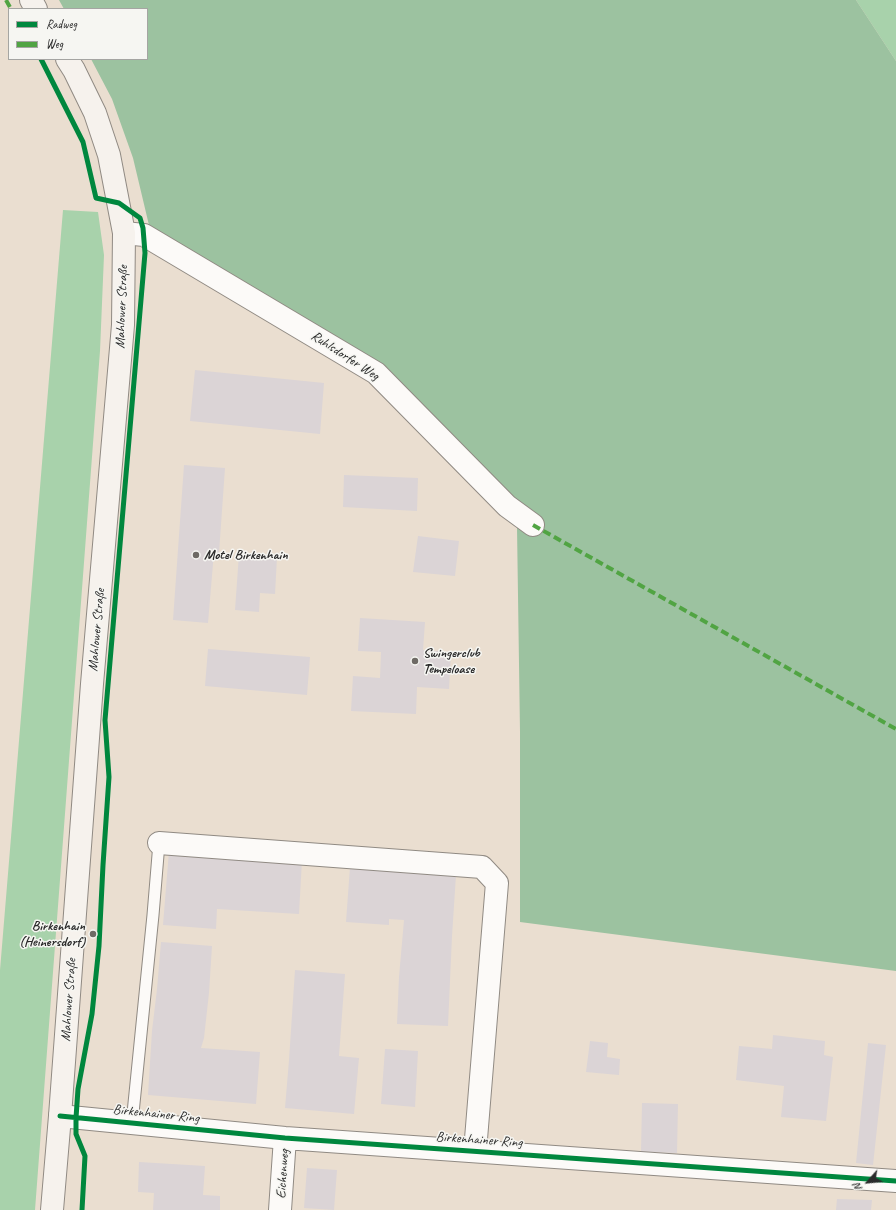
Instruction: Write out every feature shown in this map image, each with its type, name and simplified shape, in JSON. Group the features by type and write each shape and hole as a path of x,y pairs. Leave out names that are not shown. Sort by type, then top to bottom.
{"main road":[{"name":"Mahlower Straße","path":"52,1210 92,684 123,325 124,233 109,155 95,113 68,60"}],"street":[{"name":"Ruhlsdorfer Weg","path":"124,233 144,235 376,373 507,506 533,526"},
{"path":"159,843 482,867 497,883 475,1152"},
{"name":"Birkenhainer Ring","path":"60,1116 285,1138 896,1181"},
{"name":"Eichenweg","path":"280,1210 285,1138"}],"lane":[{"path":"132,1123 159,843"}],"green space":[{"path":"59,0 856,0 896,61 896,971 520,922 520,732 517,527 507,506 376,373 153,242 133,158 112,99 92,60 148,60 148,8 63,8"},
{"path":"856,0 896,0 896,61"},
{"path":"63,210 98,212 104,255 100,351 35,1210 0,1210 0,970"}],"building":[{"path":"195,370 324,383 320,434 190,421"},
{"path":"184,465 225,468 219,553 214,552 208,623 173,620"},
{"path":"344,475 418,478 417,511 343,507"},
{"path":"418,536 459,541 455,576 413,572"},
{"path":"239,554 277,557 275,594 260,593 259,612 235,610"},
{"name":"Swingerclub Tempeloase","path":"360,618 425,622 423,650 451,652 449,689 417,687 416,714 351,711 353,676 380,678 381,652 358,651"},
{"path":"208,649 310,657 307,695 205,686"},
{"path":"169,851 302,860 299,914 217,909 216,929 163,925"},
{"path":"350,867 456,875 448,1026 397,1024 404,920 389,919 389,925 346,922"},
{"path":"161,942 212,946 209,993 204,1038 201,1048 260,1052 256,1104 148,1095 152,1031"},
{"path":"295,970 345,974 339,1056 359,1058 354,1114 285,1108"},
{"path":"773,1035 825,1041 824,1055 833,1057 826,1121 781,1117 784,1086 736,1080 739,1046 772,1049"},
{"path":"590,1041 608,1043 607,1057 620,1059 619,1075 586,1072"},
{"path":"868,1043 886,1045 873,1165 856,1163"},
{"path":"385,1049 418,1051 415,1107 381,1104"},
{"path":"642,1103 678,1104 677,1153 641,1152"},
{"path":"139,1162 205,1166 203,1195 220,1196 220,1210 153,1210 154,1193 138,1192"},
{"path":"307,1168 337,1170 334,1210 304,1208"},
{"path":"837,1199 872,1200 871,1210 836,1210"}],"marked path":[{"path":"6,0 10,8"},
{"path":"533,525 896,729"}],"cycle path":[{"path":"42,60 83,142 96,198 119,203 140,218 143,228 145,253 105,720 109,777 99,946 92,1014 78,1089 76,1118 76,1134 85,1156 82,1210"},
{"path":"60,1116 285,1138 896,1181"}],"place":[{"name":"Motel Birkenhain","path":"196,555"},
{"name":"Swingerclub Tempeloase","path":"415,661"},
{"name":"Birkenhain (Heinersdorf)","path":"93,934"}]}
